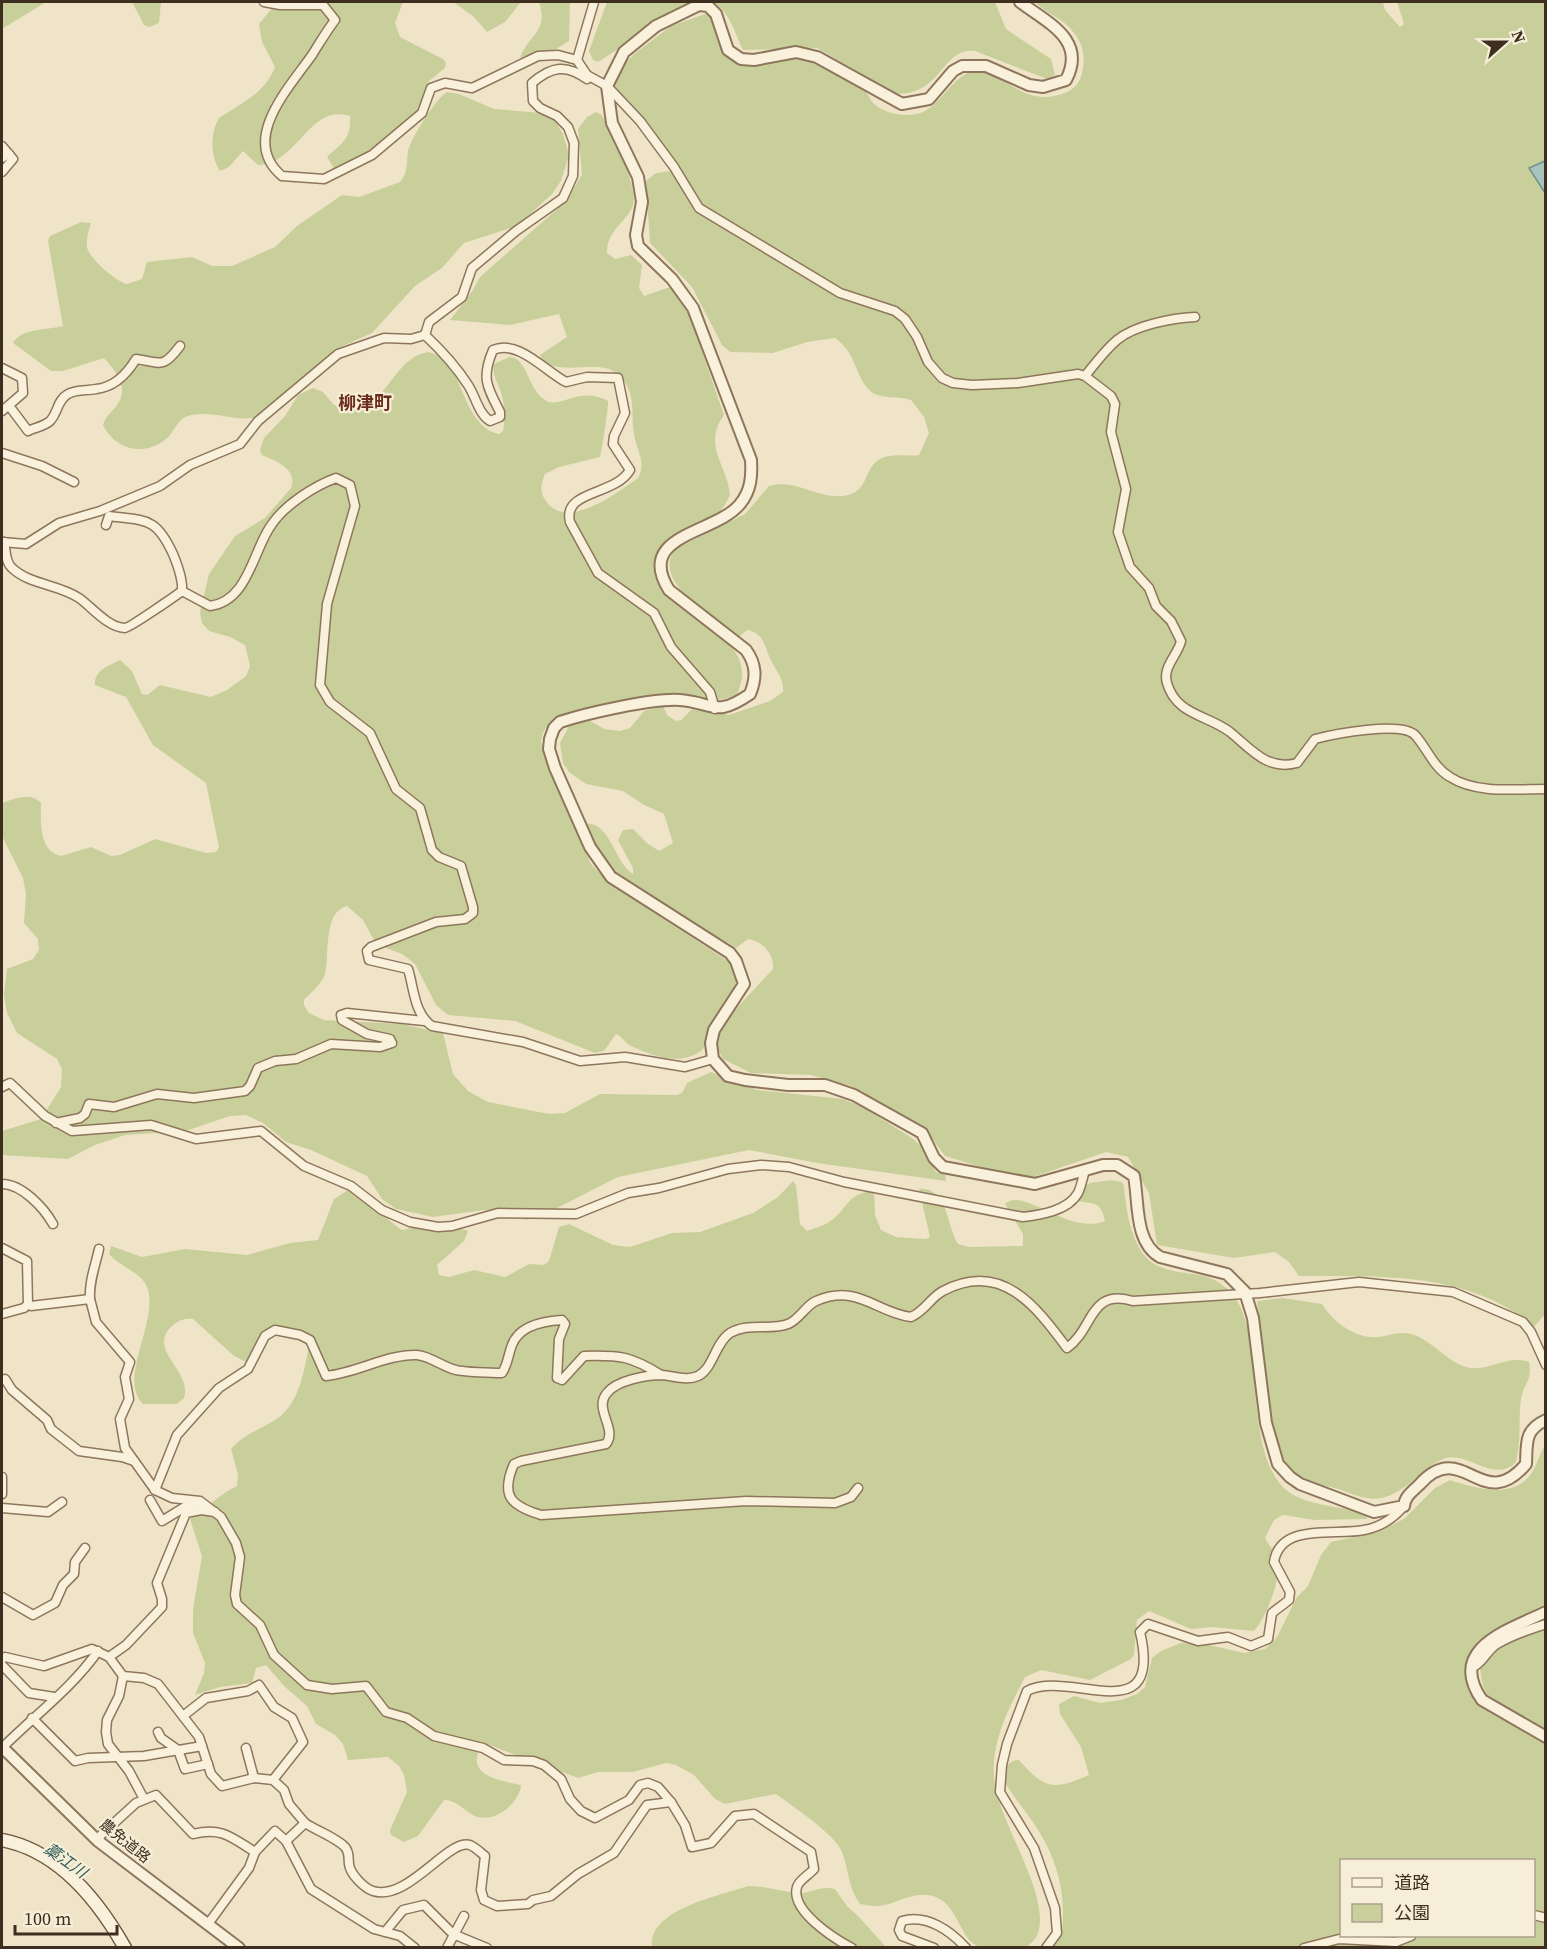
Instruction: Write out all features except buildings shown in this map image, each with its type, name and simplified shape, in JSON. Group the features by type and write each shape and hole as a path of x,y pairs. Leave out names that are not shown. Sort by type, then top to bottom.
{"main road":[{"path":"2,1840 26,1847 81,1885 96,1900 124,1947"}],"street":[{"path":"264,2 280,5 323,5 334,20 279,97 270,122 264,146 267,160 282,176 324,179 372,155 422,113 431,88 445,83 472,88 538,56 558,55 578,60 587,75 607,86 660,147 699,208 840,293 895,311 905,319 917,337 928,362 942,378 953,383 972,385 1018,383 1054,376 1085,376 1111,396 1115,404 1111,432 1126,489 1118,532 1130,567 1149,588 1156,606 1172,621 1181,641 1179,651 1168,666 1166,675 1167,684 1185,710 1229,731 1251,753 1279,764 1297,763 1315,739 1402,728 1415,735 1439,768 1465,784 1490,788 1545,789"},
{"path":"578,60 594,2"},
{"path":"425,335 429,322 462,297 472,268 516,231 563,198 573,176 574,143 568,127 557,116 540,108 533,101 532,83 542,74 573,69 602,90 607,86 624,52 656,26 699,4 708,6 716,14 728,51 741,59 754,60 796,52 817,57 902,105 929,99 952,71 962,66 986,66 1029,85 1043,87 1066,80 1073,61 1070,44 1064,35 1020,2"},
{"path":"607,86 612,123 638,177 642,202 636,235 638,246 672,279 693,308 751,460 752,479 740,505 728,515 667,547 660,560 662,579 669,590 735,639 753,660 755,674 750,694 732,707 715,709 680,700 574,717 560,722 555,728 549,749 590,847 610,877 730,953 736,961 744,984 714,1030 711,1043 713,1059 728,1076 745,1080 825,1085 854,1095 922,1133 934,1158 943,1167 1035,1184 1103,1165 1117,1165 1134,1176 1143,1235 1151,1252 1160,1257 1227,1274 1245,1292 1253,1318 1261,1398 1278,1464 1300,1484 1374,1512 1404,1506"},
{"path":"2,146 5,159 13,159 2,172"},
{"path":"1085,376 1117,340 1125,335 1175,318 1195,317"},
{"path":"182,591 157,606 137,623 125,628 111,623 78,597 26,577 13,569 8,563 3,542 26,544 59,523 100,511 160,486 190,465 240,444 258,421 338,354 384,338 411,339 425,335"},
{"path":"425,335 457,369 470,388 483,417 490,422 500,417 500,412 484,383 493,350 501,346 515,349 566,382 587,377 618,378 625,413 614,436 613,444 630,470 624,480 573,502 568,513 570,522 598,573 654,613 671,647 710,692 715,709"},
{"path":"2,368 22,378 25,384 23,393 6,409 28,431 50,421 61,400 68,394 98,389 118,380 127,375 136,359 157,364 169,362 180,346"},
{"path":"2,453 42,466 74,482"},
{"path":"182,591 210,606 226,602 239,588 266,532 279,515 322,483 336,478 350,485 355,506 327,604 320,685 330,702 370,733 396,789 420,808 432,850 439,857 461,866 473,907 473,913 465,919 436,922 371,947 367,951 369,960 408,969 418,1010 424,1021"},
{"path":"106,525 109,516 143,520 162,530 176,561 182,591"},
{"path":"56,1123 80,1118 86,1114 89,1104 114,1107 157,1094 194,1098 244,1090 250,1086 258,1068 265,1064 296,1059 331,1044 380,1047 392,1043 390,1039 349,1026 342,1020 342,1015 347,1013 424,1021 432,1026 523,1042 580,1061 625,1057 685,1067 713,1059"},
{"path":"2,1087 10,1083 45,1116 72,1131 151,1125 196,1139 261,1131 304,1166 351,1186 382,1210 410,1222 438,1227 452,1226 498,1213 576,1214 628,1193 659,1188 728,1169 761,1165 789,1167 844,1182 1023,1217 1042,1215 1063,1205 1077,1194 1085,1170"},
{"path":"2,1187 10,1184 44,1209 53,1224"},
{"path":"2,1248 27,1260 28,1304 24,1308 2,1314"},
{"path":"99,1249 94,1273 89,1280 90,1299 96,1322 130,1362 125,1377 129,1399 120,1419 125,1448 155,1490 172,1498 200,1501 216,1512 236,1543 240,1557 235,1595 237,1604 260,1625 274,1655 298,1680 317,1689 366,1686 386,1712 407,1718 434,1736 483,1748 504,1760 533,1761 544,1765 561,1779 570,1800 581,1811 595,1818 630,1800 640,1785 648,1783 658,1787 685,1825 692,1847 711,1843 735,1816 744,1813 754,1814 807,1847 814,1869 798,1884 797,1889 803,1910 819,1926 852,1947"},
{"path":"858,1488 851,1497 835,1503 746,1501 541,1515 520,1509 513,1503 508,1483 514,1464 537,1455 587,1449 606,1444 610,1433 603,1413 606,1393 615,1386 632,1380 661,1375 687,1378 697,1376 704,1372 724,1338 734,1331 790,1324 814,1302 830,1296 861,1298 911,1317 920,1313 945,1289 970,1280 992,1281 1015,1292 1029,1302 1067,1348 1078,1341 1095,1309 1114,1298 1133,1301 1245,1292 1260,1293 1359,1282 1453,1292 1523,1322 1531,1332 1545,1365"},
{"path":"28,1304 31,1306 90,1299"},
{"path":"155,1490 177,1435 219,1388 248,1369 265,1336 275,1330 300,1335 310,1340 326,1376 402,1356 419,1355 458,1371 476,1370 502,1373 514,1341 523,1332 533,1325 562,1320 565,1324 559,1339 556,1378 562,1380 584,1356 627,1357 661,1375"},
{"path":"2,1380 5,1379 12,1390 47,1420 51,1430 79,1451 135,1461"},
{"path":"1046,1947 1058,1933 1055,1908 1034,1848 1000,1792 1007,1744 1027,1691 1046,1685 1112,1692 1131,1685 1144,1673 1146,1656 1140,1632 1148,1624 1198,1641 1228,1637 1251,1646 1261,1643 1268,1639 1272,1613 1289,1600 1290,1592 1274,1562 1279,1547 1286,1541 1304,1534 1365,1530 1392,1520 1404,1506 1405,1498 1431,1472 1444,1467 1459,1468 1485,1483 1509,1480 1526,1464 1526,1436 1534,1425 1545,1420"},
{"path":"2,1477 2,1494"},
{"path":"150,1500 162,1521 188,1505 216,1512"},
{"path":"2,1508 48,1512 62,1502"},
{"path":"109,1657 126,1645 162,1607 157,1583 170,1547 181,1531 186,1513 201,1510"},
{"path":"2,1597 33,1616 51,1606 63,1585 74,1574 75,1562 85,1548"},
{"path":"1545,1612 1483,1644 1473,1667 1473,1681 1482,1700 1545,1737"},
{"path":"1473,1667 1477,1666 1496,1644 1545,1624"},
{"path":"2,1659 5,1657 44,1666 64,1661 78,1652 92,1649 109,1657 123,1676 119,1696 107,1720 108,1744 129,1771 144,1799"},
{"path":"2,1747 54,1697 79,1678 98,1651"},
{"path":"2,1665 29,1693 54,1697"},
{"path":"123,1676 144,1678 158,1684 199,1737 211,1774 222,1786 254,1778 273,1780 284,1790 289,1804 305,1823 344,1847 349,1854 349,1867 358,1880 373,1891 388,1891 412,1882 443,1856 461,1845 470,1845 485,1856 481,1890 484,1900 497,1906 518,1905 551,1896 578,1874 614,1852 646,1805 671,1803"},
{"path":"183,1716 206,1698 248,1691 259,1684 274,1707 292,1718 303,1742 273,1780"},
{"path":"32,1718 75,1761 116,1756 144,1756 202,1746"},
{"path":"158,1732 161,1738 178,1750 185,1769 208,1764"},
{"name":"農免道路","path":"2,1747 98,1841 239,1947"},
{"path":"246,1748 254,1778"},
{"path":"98,1841 101,1835 144,1799 156,1795 193,1834 211,1830 220,1831 255,1852"},
{"path":"286,1841 305,1823"},
{"path":"208,1924 249,1868 255,1852 275,1831 286,1841 311,1889 374,1929 400,1936 415,1947"},
{"path":"385,1932 403,1910 424,1905 453,1934 487,1947"},
{"path":"447,1947 464,1916"},
{"path":"934,1947 902,1936 899,1930 902,1921 923,1919 952,1935 966,1947"},
{"path":"1304,1947 1339,1940 1396,1942 1407,1937"}],"green space":[{"path":"2,2 46,2 2,29"},
{"path":"132,2 161,2 159,23 149,27 144,25"},
{"path":"277,2 403,2 395,23 400,37 443,59 446,63 445,68 429,81 416,113 377,150 335,170 327,157 342,144 349,130 350,116 336,114 324,118 284,155 272,162 258,165 243,151 229,167 220,171 214,158 212,144 219,118 259,91 275,67 262,42 259,24"},
{"path":"453,2 521,2 505,22 487,32 473,16"},
{"path":"539,2 570,2 569,41 556,49 520,58 540,27 542,20"},
{"path":"607,2 692,2 598,62 593,60 589,51"},
{"path":"713,2 995,2 1006,29 1051,59 1055,75 1047,79 975,51 964,52 955,56 924,87 912,92 897,94 817,48 743,50 727,17"},
{"path":"1035,2 1383,2 1385,10 1400,27 1404,24 1397,2 1545,2 1545,161 1530,168 1546,193 1546,1313 1534,1327 1509,1309 1482,1295 1453,1286 1391,1277 1299,1276 1289,1262 1275,1252 1234,1258 1157,1245 1149,1193 1128,1157 1106,1152 1033,1177 996,1172 945,1156 922,1125 850,1086 811,1075 751,1073 723,1059 718,1050 718,1033 730,1015 773,969 772,958 763,946 748,939 736,948 619,877 590,839 584,824 593,824 600,828 621,861 633,874 633,868 618,840 623,830 633,829 659,851 673,843 664,814 644,805 623,791 586,784 569,772 563,763 560,743 569,726 589,720 604,729 620,731 630,728 644,711 663,706 667,715 676,721 681,720 693,708 729,715 770,701 783,692 783,684 762,639 747,630 740,636 703,610 679,587 671,575 670,562 675,549 745,514 769,486 789,485 838,496 854,493 863,485 873,465 882,458 919,455 929,433 924,417 911,400 877,395 867,387 853,359 835,338 807,342 773,353 730,352 722,345 692,287 650,243 646,181 656,173 671,171 672,165 613,91 623,66 634,54 671,26 705,14 714,19 734,61 755,65 799,59 820,62 856,83 877,106 893,113 911,115 924,111 939,100 958,79 974,71 984,71 1025,93 1051,97 1067,92 1077,85 1084,62 1083,53 1079,41 1070,28"},
{"path":"447,92 459,94 494,109 542,113 555,121 563,134 569,155 561,181 552,194 517,226 464,243 442,268 415,286 372,333 334,350 261,416 243,418 197,414 188,416 181,420 169,436 157,445 149,448 131,448 115,440 103,425 122,395 121,382 104,358 63,371 51,371 13,343 28,332 63,326 48,241 50,236 81,222 91,223 87,241 89,251 97,263 127,284 142,279 147,262 192,257 212,266 232,266 275,247 297,226 342,195 359,197 400,182 406,171 408,151 414,137 424,119"},
{"path":"596,112 602,115 618,149 633,190 634,201 631,210 612,234 607,253 615,259 631,255 642,265 639,288 644,296 670,287 686,305 724,415 715,436 715,446 730,495 722,510 714,517 665,544 656,558 657,578 667,594 722,637 736,653 742,671 737,694 730,697 716,700 683,694 655,695 594,706 561,717 551,723 544,731 541,742 591,864 611,885 734,965 739,985 702,1050 694,1055 676,1059 658,1056 631,1046 616,1034 604,1051 595,1053 515,1021 448,1015 436,1005 415,964 402,954 376,944 363,920 347,906 339,910 330,926 324,978 304,1000 304,1005 309,1013 324,1020 402,1024 443,1033 453,1074 468,1091 488,1102 549,1114 565,1113 600,1094 677,1095 682,1093 687,1083 711,1072 757,1090 843,1099 864,1108 912,1138 924,1149 936,1172 945,1175 946,1181 817,1163 749,1150 618,1177 551,1211 526,1220 484,1210 433,1217 396,1209 382,1199 367,1176 311,1150 286,1142 263,1123 246,1115 230,1116 186,1131 125,1135 95,1145 68,1159 2,1155 2,1131 41,1119 61,1087 62,1069 57,1059 17,1033 7,1013 4,995 7,969 33,959 39,950 38,939 24,923 26,894 23,878 2,836 2,803 17,798 37,799 41,803 41,827 45,842 48,848 61,856 91,847 111,856 120,855 155,839 206,853 216,852 219,847 206,783 153,745 126,697 95,685 95,680 103,669 120,660 132,671 142,694 147,695 160,685 211,697 227,690 246,676 250,666 245,645 230,637 209,631 202,623 200,612 209,574 235,536 265,518 291,488 292,481 289,471 262,455 260,450 264,438 285,416 298,395 313,388 323,392 334,405 357,408 377,398 399,370 417,355 429,352 446,360 467,403 480,423 499,434 503,431 504,409 493,368 494,364 509,357 515,358 545,400 557,402 588,396 608,401 600,457 559,467 545,474 541,488 546,501 555,509 566,512 579,511 606,500 638,478 641,461 634,434 631,395 625,382 609,369 561,367 545,362 540,355 567,337 559,314 510,325 450,320 480,277 564,203 582,175 578,129 587,117"},
{"path":"1111,1180 1122,1182 1124,1186 1132,1231 1136,1242 1149,1260 1169,1270 1208,1277 1226,1288 1235,1298 1244,1317 1250,1342 1260,1429 1266,1456 1276,1478 1299,1498 1367,1513 1367,1519 1315,1520 1283,1515 1274,1520 1265,1538 1278,1561 1277,1580 1267,1609 1254,1631 1212,1627 1191,1629 1149,1611 1137,1620 1134,1655 1131,1659 1090,1680 1041,1670 1025,1677 999,1736 994,1776 997,1794 1037,1898 1040,1917 1038,1933 1027,1947 986,1948 974,1944 963,1932 950,1908 936,1897 914,1896 878,1906 860,1904 853,1892 838,1845 822,1829 776,1794 725,1804 715,1799 694,1775 676,1765 666,1763 633,1772 598,1772 578,1778 489,1745 481,1747 477,1757 481,1771 496,1779 521,1785 517,1798 500,1814 485,1818 473,1815 454,1803 444,1800 418,1836 404,1842 391,1835 390,1830 407,1792 404,1775 399,1766 388,1757 348,1760 343,1744 335,1735 316,1724 307,1706 284,1686 266,1665 256,1668 252,1683 220,1687 195,1695 204,1673 205,1663 193,1633 193,1609 202,1556 190,1519 237,1486 238,1474 231,1449 241,1439 278,1418 292,1403 303,1373 310,1342 277,1328 248,1363 234,1356 193,1319 182,1320 172,1326 165,1335 164,1344 182,1379 185,1388 184,1398 177,1404 143,1404 136,1393 134,1380 148,1315 147,1287 140,1278 109,1254 111,1246 142,1257 185,1249 247,1255 290,1243 318,1240 334,1199 348,1190 363,1198 402,1230 443,1222 468,1231 464,1241 437,1265 439,1275 449,1277 474,1270 505,1277 529,1264 544,1265 549,1261 559,1227 569,1224 613,1245 630,1247 672,1233 700,1232 753,1213 778,1197 793,1181 796,1185 800,1224 807,1231 829,1222 852,1199 874,1190 875,1215 881,1230 896,1237 926,1239 930,1237 919,1189 929,1190 941,1201 958,1244 969,1247 1023,1246 1023,1234 1005,1204 1013,1200 1023,1201 1077,1222 1091,1224 1105,1221 1099,1207 1080,1201 1071,1193 1090,1183"},
{"path":"1282,1298 1322,1304 1342,1325 1363,1336 1411,1334 1466,1367 1482,1368 1513,1360 1529,1362 1530,1374 1521,1399 1516,1462 1499,1470 1489,1469 1461,1458 1443,1459 1399,1491 1377,1499 1295,1476 1286,1465 1272,1422 1258,1317 1257,1301"},
{"path":"1545,1446 1545,1604 1478,1641 1467,1659 1467,1675 1470,1692 1483,1708 1545,1744 1545,1947 1053,1947 1060,1936 1063,1923 1058,1875 1044,1840 1001,1776 1006,1767 1015,1760 1019,1760 1043,1782 1050,1784 1066,1783 1089,1775 1081,1747 1060,1714 1059,1704 1074,1696 1100,1703 1121,1700 1137,1694 1145,1687 1152,1658 1161,1651 1181,1643 1192,1641 1244,1653 1265,1649 1277,1637 1297,1597 1308,1586 1321,1555 1331,1542 1377,1532 1404,1519 1435,1488 1450,1480 1483,1489 1505,1489 1516,1486 1533,1471"},
{"path":"1545,1629 1545,1732 1490,1701 1483,1686 1480,1669 1487,1655 1519,1637"},
{"path":"748,1886 797,1893 825,1888 835,1889 847,1906 886,1947 652,1948 654,1935 661,1923 673,1914 704,1900"}],"water":[{"path":"1545,161 1545,193 1529,168"}],"district":[{"name":"柳津町","path":"365,403"}],"water label":[{"name":"藁江川","path":"66,1860"}]}
